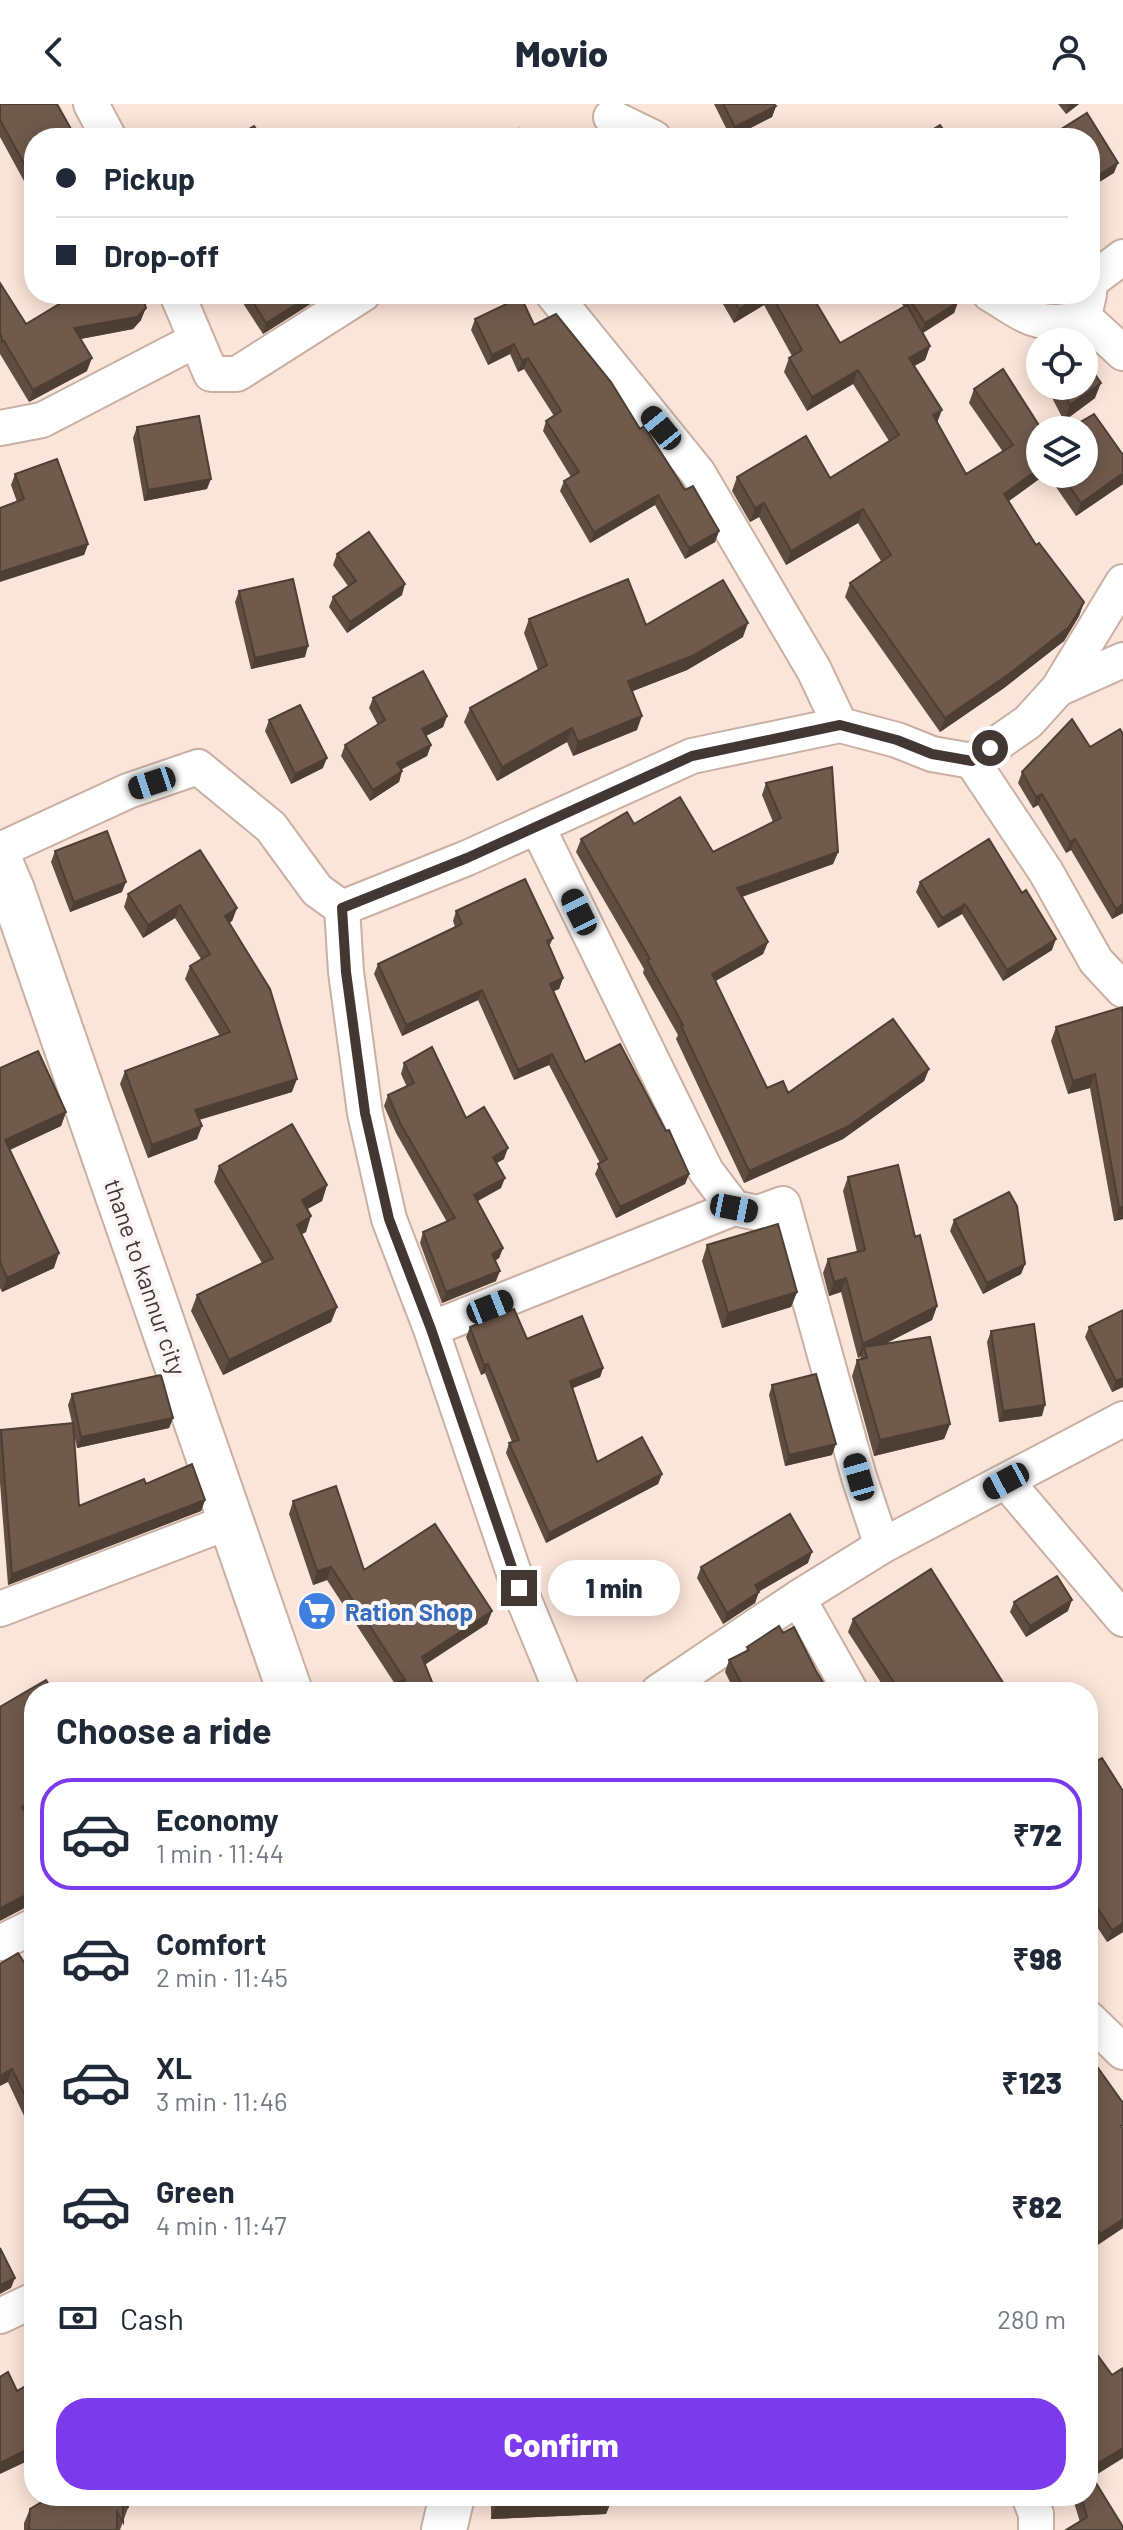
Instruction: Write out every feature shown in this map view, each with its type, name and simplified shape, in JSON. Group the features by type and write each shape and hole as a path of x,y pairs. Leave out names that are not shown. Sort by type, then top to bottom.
{"street":[{"path":"91,104 104,128"},
{"path":"605,120 627,128"},
{"path":"1100,274 1123,257"},
{"path":"181,304 211,374 237,374 347,304"},
{"path":"561,304 698,473 814,670 840,725"},
{"path":"1007,304 1037,322 1062,323 1082,304"},
{"path":"1090,304 1123,353"},
{"path":"0,428 42,420 196,340"},
{"path":"342,908 467,858 692,756 840,725 897,740 932,754 972,761 1028,722 1058,689 1123,582"},
{"path":"1058,689 1123,660"},
{"path":"972,761 1046,872 1096,961 1123,990"},
{"path":"0,850 128,791 198,767 271,827 317,890 342,908"},
{"path":"537,826 706,1171 734,1208"},
{"name":"thane to kannur city","path":"0,862 287,1682"},
{"path":"342,908 346,972 365,1113 389,1219 431,1329 519,1588 558,1682"},
{"path":"431,1329 734,1208 758,1213 783,1204 859,1477 882,1546"},
{"path":"673,1682 882,1546 1123,1419"},
{"path":"1006,1481 1123,1619"},
{"path":"0,1609 231,1521"},
{"path":"798,1598 845,1682"},
{"path":"0,1943 24,1931"},
{"path":"1098,2028 1123,2052"},
{"path":"0,2316 24,2305"},
{"path":"444,2530 450,2506"},
{"path":"1033,2506 1036,2530"}],"building":[{"path":"0,104 57,104 70,128 24,128 24,164 0,120"},
{"path":"723,104 774,104 776,106 735,127"},
{"path":"1087,113 1096,128 1063,128"},
{"path":"1100,134 1118,163 1100,174"},
{"path":"0,283 26,324 59,304 145,304 146,308 137,317 74,328 92,358 33,390 0,334"},
{"path":"254,304 297,304 266,323"},
{"path":"506,304 524,304 534,325 556,314 611,382 640,429 644,426 685,490 693,486 719,531 689,548 658,495 594,532 564,481 579,472 546,421 561,411 528,358 522,361 514,344 492,355 475,319"},
{"path":"777,304 817,304 840,343 907,305 930,346 909,358 942,410 933,415 966,474 1013,445 974,389 1003,369 1033,416 1026,416 1026,478 1004,494 1036,545 1039,543 1084,602 1069,627 945,718 850,583 891,555 863,509 791,551 764,503 755,508 737,477 806,436 830,478 899,435 858,370 812,397 789,358 802,350"},
{"path":"913,304 955,304 925,323"},
{"path":"199,416 211,479 148,490 137,427"},
{"path":"1098,420 1123,455 1123,473 1081,503 1071,488 1098,488"},
{"path":"57,459 88,544 0,572 0,508 24,499 15,474"},
{"path":"369,532 405,584 350,622 333,597 356,581 337,554"},
{"path":"293,579 308,646 255,658 239,591"},
{"path":"628,579 646,625 723,580 748,623 692,656 628,681 642,716 578,742 572,728 502,767 470,708 547,665 529,619"},
{"path":"423,671 447,716 422,729 431,745 397,763 402,771 373,790 345,745 385,720 373,698"},
{"path":"300,705 327,758 295,774 269,720"},
{"path":"1072,719 1090,747 1120,729 1123,734 1123,904 1116,909 1075,839 1070,842 1042,794 1036,797 1022,772"},
{"path":"832,767 838,852 737,888 768,942 712,974 767,1088 783,1081 788,1093 893,1019 929,1069 847,1127 749,1171 683,1025 647,960 650,959 581,839 627,812 634,824 680,797 713,852 781,818 766,783"},
{"path":"107,831 126,882 74,902 55,851"},
{"path":"989,839 1022,893 1026,890 1056,939 1007,970 965,904 942,918 920,882"},
{"path":"200,850 237,908 225,916 270,989 297,1079 195,1110 202,1126 152,1145 125,1071 230,1032 190,966 210,954 180,905 148,925 128,894"},
{"path":"525,879 553,938 547,941 563,978 550,984 585,1062 620,1044 666,1131 669,1130 689,1174 620,1207 598,1164 607,1159 552,1054 518,1070 482,990 406,1025 378,964 462,924 456,911"},
{"path":"1123,1007 1123,1207 1119,1207 1095,1074 1073,1081 1056,1027"},
{"path":"432,1047 466,1118 484,1107 508,1148 493,1157 505,1178 474,1195 503,1248 492,1254 500,1271 446,1292 423,1232 455,1218 400,1123 388,1095 414,1083 404,1063"},
{"path":"38,1051 66,1112 5,1140 59,1253 7,1278 0,1262 0,1068"},
{"path":"292,1124 327,1185 302,1200 311,1216 297,1225 337,1307 229,1360 197,1295 273,1258 219,1166"},
{"path":"898,1165 915,1237 920,1235 937,1306 863,1344 846,1278 834,1282 828,1259 865,1250 848,1177"},
{"path":"1009,1192 1017,1206 1025,1264 987,1283 954,1220"},
{"path":"778,1224 797,1292 728,1313 707,1245"},
{"path":"514,1309 527,1339 582,1316 603,1368 570,1381 597,1462 642,1437 662,1474 549,1533 509,1443 519,1440 470,1327"},
{"path":"1123,1310 1123,1378 1116,1381 1089,1327"},
{"path":"1034,1324 1045,1405 1003,1411 991,1331"},
{"path":"930,1337 950,1424 880,1440 857,1360 867,1358 864,1347"},
{"path":"816,1374 836,1444 789,1455 772,1385"},
{"path":"161,1375 173,1418 81,1437 72,1394"},
{"path":"73,1423 79,1506 144,1479 146,1484 192,1464 205,1500 12,1574 1,1430"},
{"path":"336,1486 364,1570 435,1524 492,1611 422,1657 432,1682 400,1682 405,1680 331,1567 317,1571 293,1501"},
{"path":"790,1514 812,1552 755,1585 759,1592 727,1613 701,1567"},
{"path":"931,1569 1003,1682 894,1682 853,1619"},
{"path":"1057,1576 1072,1600 1030,1626 1014,1602"},
{"path":"779,1626 783,1633 794,1627 823,1682 741,1682 729,1660 749,1650 747,1647"},
{"path":"24,1693 24,1896 0,1908 0,1707"},
{"path":"1102,1758 1123,1791 1123,1923 1112,1930 1098,1908 1098,1760"},
{"path":"18,1953 24,1962 24,2094 12,2069 0,2076 0,1964"},
{"path":"1098,2068 1123,2103 1123,2219 1100,2234"},
{"path":"0,2248 15,2278 0,2285"},
{"path":"1098,2356 1112,2375 1123,2368 1123,2448 1098,2463"},
{"path":"8,2372 17,2391 24,2387 24,2451 0,2463 0,2377"},
{"path":"1098,2486 1123,2530 1066,2530 1087,2517 1084,2506 1098,2506"},
{"path":"35,2506 123,2506 123,2522 117,2512 117,2530 29,2530 30,2509"}],"place":[{"name":"Ration Shop","path":"317,1611"}],"route":[{"path":"519,1588 431,1329 389,1219 365,1113 346,972 342,908 467,858 692,756 840,725 897,740 932,754 972,761 990,748"}]}
